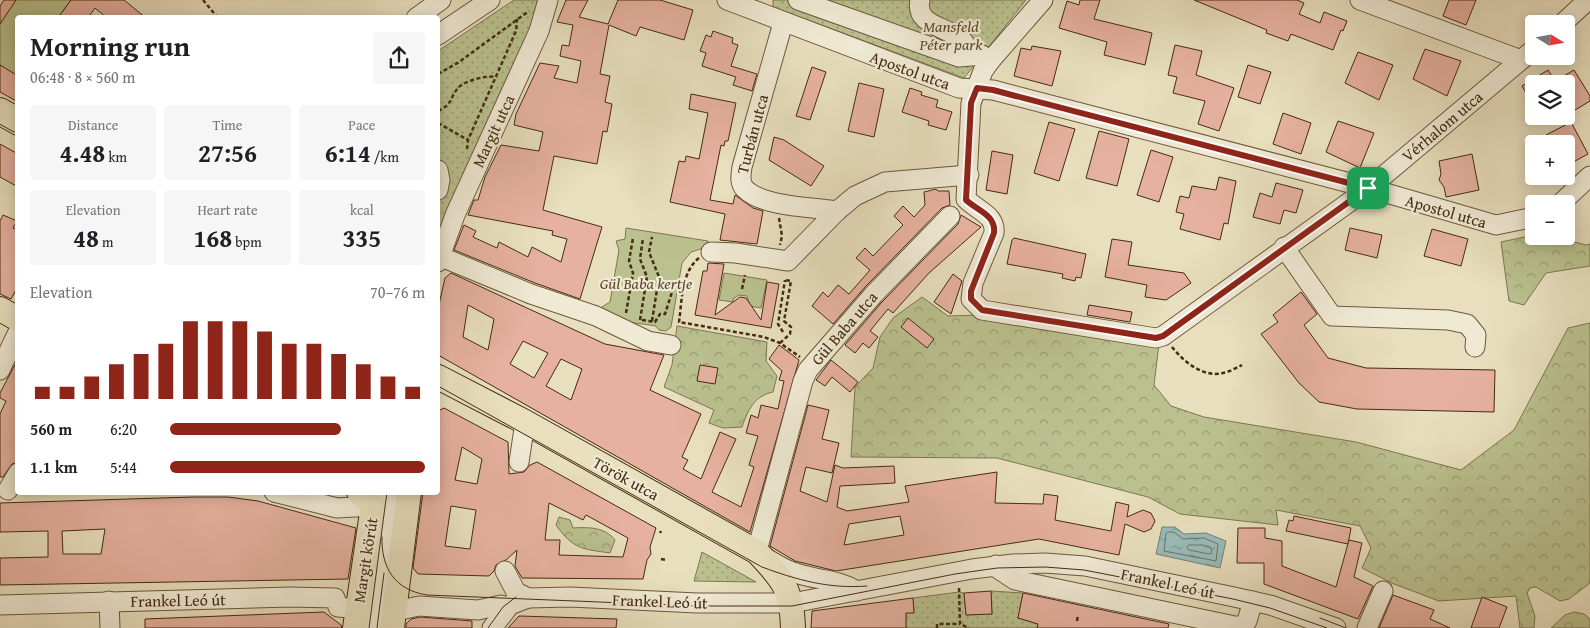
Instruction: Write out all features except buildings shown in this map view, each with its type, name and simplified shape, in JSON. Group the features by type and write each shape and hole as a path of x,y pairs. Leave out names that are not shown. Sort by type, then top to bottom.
{"main road":[{"path":"0,110 15,118"},
{"path":"0,309 15,317"},
{"name":"Török utca","path":"440,378 525,422 757,552 778,573 792,603"},
{"name":"Margit körút","path":"399,619 409,495"},
{"name":"Margit körút","path":"352,618 375,496"},
{"path":"792,603 793,628"}],"street":[{"path":"420,15 441,0"},
{"path":"440,35 490,0"},
{"name":"Margit utca","path":"440,254 454,215 539,32 548,0"},
{"name":"Apostol utca","path":"727,0 783,23 959,88 977,88 1368,188 1496,225 1525,219"},
{"path":"798,0 952,55 959,57 982,55 990,61"},
{"path":"920,0 921,14 926,21 960,36 968,46 969,55"},
{"path":"1043,0 983,71 971,103 969,175 966,200 991,218 995,225 994,233 971,291 971,299 982,310 1156,338 1163,336"},
{"path":"1360,0 1525,54"},
{"path":"1572,15 1588,0"},
{"name":"Turbán utca","path":"783,23 742,167 740,180 745,189 758,198 837,210"},
{"name":"Vérhalom utca","path":"1163,336 1368,188 1525,57"},
{"path":"711,252 736,253 788,261 837,210 855,196 885,182 969,175"},
{"path":"1570,195 1590,176"},
{"name":"Gül Baba utca","path":"757,552 803,381 811,365 874,294 950,216"},
{"path":"1284,247 1332,316 1448,320 1467,324 1476,335 1475,347"},
{"path":"440,260 596,316 648,341 671,345"},
{"path":"0,370 15,338"},
{"path":"519,462 525,422"},
{"path":"9,490 15,479"},
{"path":"286,495 336,508 375,496"},
{"name":"Margit körút","path":"373,628 375,496"},
{"name":"Frankel Leó út","path":"757,552 779,566 797,574 849,586"},
{"path":"1025,582 1028,564"},
{"name":"Frankel Leó út","path":"399,619 419,606 478,610 503,608 522,595 697,603 792,603 849,586 996,565 1028,564 1085,566 1253,601 1304,616 1336,628"},
{"path":"996,565 997,568 1015,580 1235,626 1242,626 1247,621 1253,601"},
{"path":"505,571 522,595"},
{"path":"1368,628 1383,591"},
{"name":"Frankel Leó út","path":"0,605 290,597 335,598 338,607 352,618"},
{"path":"109,601 110,628"},
{"path":"492,628 503,608"}],"path":[{"path":"203,0 216,15"},
{"path":"440,73 459,62 531,9"},
{"path":"467,150 468,140 516,31 517,19"},
{"path":"440,109 448,106 459,87 487,76 495,77"},
{"path":"440,124 468,140"},
{"path":"772,201 777,212 781,244"},
{"path":"625,317 633,273 629,261 633,238"},
{"path":"644,238 640,260 647,277 641,320 654,322 660,314 666,314 673,289 685,280"},
{"path":"652,238 650,252 659,277 652,321"},
{"path":"694,262 685,280 679,322 764,337 780,343 811,365"},
{"path":"742,289 745,275"},
{"path":"780,343 790,334 791,327 784,321 791,281 785,280 778,324 783,332"},
{"path":"1163,336 1186,363 1209,373 1222,374 1242,365"},
{"path":"661,559 666,560"},
{"path":"958,586 960,624"},
{"path":"1077,621 1078,615"},
{"path":"937,628 937,624 960,624 969,628"}],"green space":[{"path":"16,0 71,0 60,15 15,15 15,75 0,65 0,24"},
{"path":"514,0 539,0 536,21 440,230 440,50"},
{"name":"Mansfeld Péter park","path":"773,0 1026,0 964,78 773,7"},
{"name":"Gül Baba kertje","path":"626,228 708,241 707,247 691,252 682,263 671,327 666,331 659,330 656,326 600,318 602,307 610,302 619,250 616,241 625,239"},
{"path":"1525,237 1525,245 1575,245 1575,242 1590,244 1590,266 1546,273 1524,305 1509,301 1501,242"},
{"path":"724,273 767,280 761,308 750,306 747,296 739,295 733,299 733,302 719,300"},
{"path":"922,297 948,316 980,315 1159,344 1154,385 1171,406 1204,417 1356,442 1461,470 1514,430 1568,328 1590,323 1590,583 1569,599 1560,601 1536,587 1530,588 1527,593 1535,616 1534,628 1520,628 1516,596 1439,601 1394,584 1362,568 1371,548 1360,526 1276,510 1278,525 1180,514 1148,497 997,458 851,457 855,387 873,368 880,337 893,318"},
{"path":"677,326 767,342 766,361 777,376 773,392 756,400 742,427 723,428 709,423 714,410 664,387 672,365"},
{"path":"559,517 570,520 573,528 596,529 606,532 615,540 610,553 585,549 573,543 556,525"},
{"path":"702,552 756,582 694,581"},
{"path":"991,591 1023,593 1018,618 1038,624 1037,628 906,628 906,613 914,612 913,598 964,593 966,615 992,614"},
{"path":"1574,612 1584,614 1590,619 1590,628 1551,628 1565,615"}],"water":[{"path":"1162,527 1175,527 1184,534 1206,533 1226,541 1220,568 1156,554"}],"tram line":[{"path":"0,127 15,135"},
{"path":"440,387 762,567 788,576 826,585 867,586"},
{"path":"369,628 387,495"},
{"path":"382,537 384,558 392,576 406,588 427,595 698,606 792,606 955,574 997,568 1045,567 1084,570 1233,599 1270,608 1327,628"},
{"path":"377,628 384,573"},
{"path":"488,628 503,607 516,597"},
{"path":"1320,618 1346,628"}],"route":[{"path":"977,88 993,90 1368,188 1163,336 1156,338 982,310 971,299 973,283 994,233 995,225 991,218 966,200 969,175 971,103 977,88"}]}
